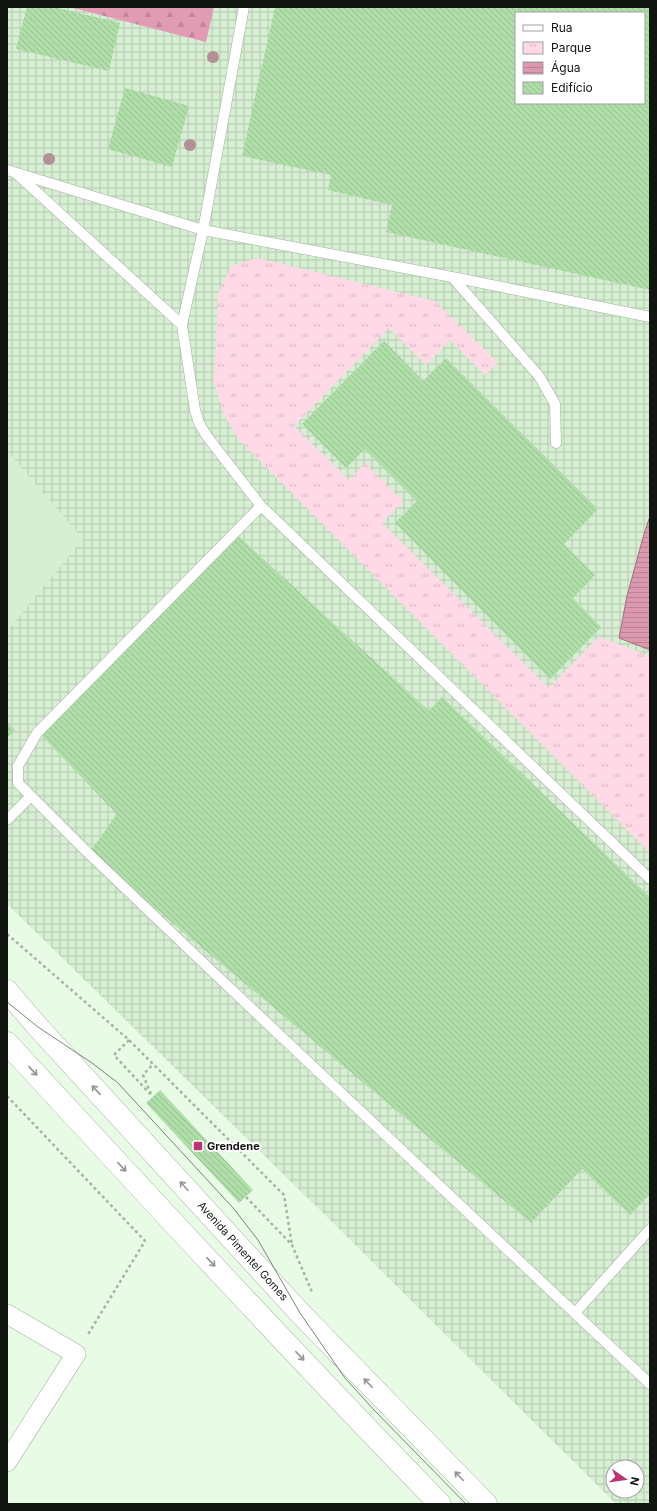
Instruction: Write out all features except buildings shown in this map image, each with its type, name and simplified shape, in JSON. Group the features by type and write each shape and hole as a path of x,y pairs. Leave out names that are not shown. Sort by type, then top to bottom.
{"main road":[{"name":"Avenida Pimentel Gomes","path":"7,991 38,1027 300,1313 486,1504"},
{"path":"7,1043 151,1199 440,1504"}],"street":[{"path":"7,1314 76,1354 7,1462"}],"lane":[{"path":"244,7 203,230 182,325 195,410 199,424 261,506 650,879"},
{"path":"11,171 203,230 452,277 650,317"},
{"path":"11,171 182,325"},
{"path":"452,277 539,376 555,404 556,443"},
{"path":"261,506 37,733 18,766 18,783 216,975 650,1384"},
{"path":"7,820 30,796"},
{"path":"575,1313 650,1229"}],"path":[{"path":"7,934 129,1040 284,1195 292,1246"},
{"path":"129,1040 114,1055 152,1096 142,1075 153,1064"},
{"path":"7,1096 145,1241 76,1354"},
{"path":"246,1197 266,1219"}],"shaded area":[{"path":"7,7 650,7 650,1504 616,1504 611,1499 645,1499 645,1459 605,1459 605,1493 319,1209 7,904 7,631 83,539 7,451"},
{"path":"7,451 83,539 7,631"}],"green space":[{"path":"69,7 214,7 206,42"},
{"path":"257,258 435,301 498,363 485,375 450,340 426,365 389,328 294,426 349,480 365,463 403,501 382,523 549,688 599,637 650,656 650,853 238,439 223,413 214,382 218,294 231,266"}],"water":[{"path":"650,516 650,650 619,638 627,596"}],"tram line":[{"path":"7,1002 38,1027 92,1063 118,1083 234,1209 258,1240 300,1313 345,1378 375,1411 466,1504"}],"place":[{"name":"Grendene","path":"198,1146"}]}
